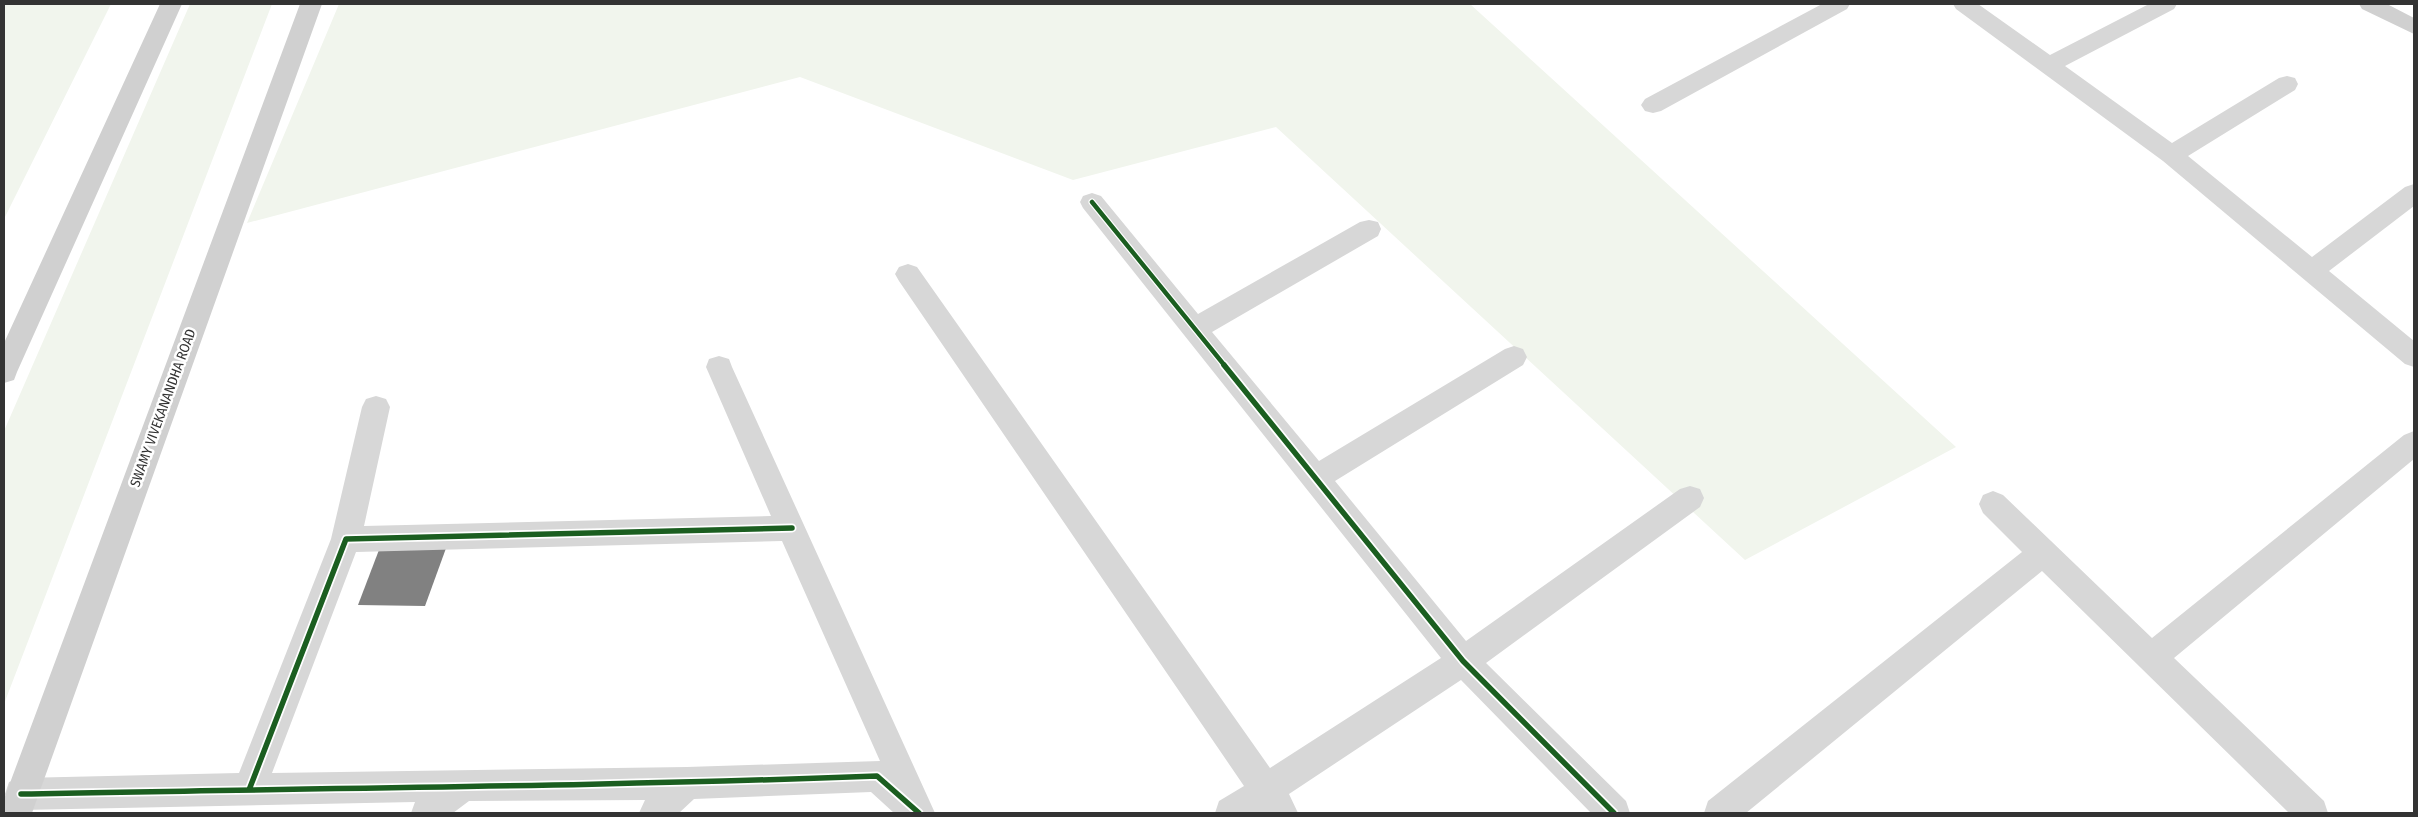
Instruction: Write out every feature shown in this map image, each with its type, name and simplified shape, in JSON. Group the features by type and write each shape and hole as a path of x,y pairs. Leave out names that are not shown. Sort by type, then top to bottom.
{"main road":[{"path":"4,372 172,4"},
{"name":"SWAMY VIVEKANANDHA ROAD","path":"18,804 311,4"},
{"path":"2370,4 2414,27"}],"street":[{"path":"1654,105 1839,4"},
{"path":"1964,4 2171,155 2414,356"},
{"path":"2048,65 2166,4"},
{"path":"2171,155 2287,84"},
{"path":"2312,271 2414,192"},
{"path":"1092,202 1463,662 1614,813"},
{"path":"1195,329 1369,229"},
{"path":"908,274 1274,801"},
{"path":"1315,478 1514,357"},
{"path":"719,367 919,813"},
{"path":"248,790 346,539 376,406"},
{"path":"2152,657 2414,443"},
{"path":"1231,813 1274,801 1690,498"},
{"path":"1993,504 2312,813"},
{"path":"346,539 792,528"},
{"path":"1720,813 2043,553"},
{"path":"18,804 248,790 463,785 687,783 877,776 919,813"},
{"path":"655,813 687,783"},
{"path":"427,813 463,785"}],"shaded area":[{"path":"4,4 111,4 4,219"},
{"path":"190,4 272,4 4,704 4,431"},
{"path":"339,4 1470,4 1956,447 1745,560 1276,127 1073,180 800,77 247,223"}],"building":[{"path":"449,540 425,606 358,605 382,542"}],"cycle path":[{"path":"1092,202 1463,661 1614,813"},
{"path":"249,790 346,539 792,528"},
{"path":"21,794 463,785 687,783 877,776 919,813"}]}
